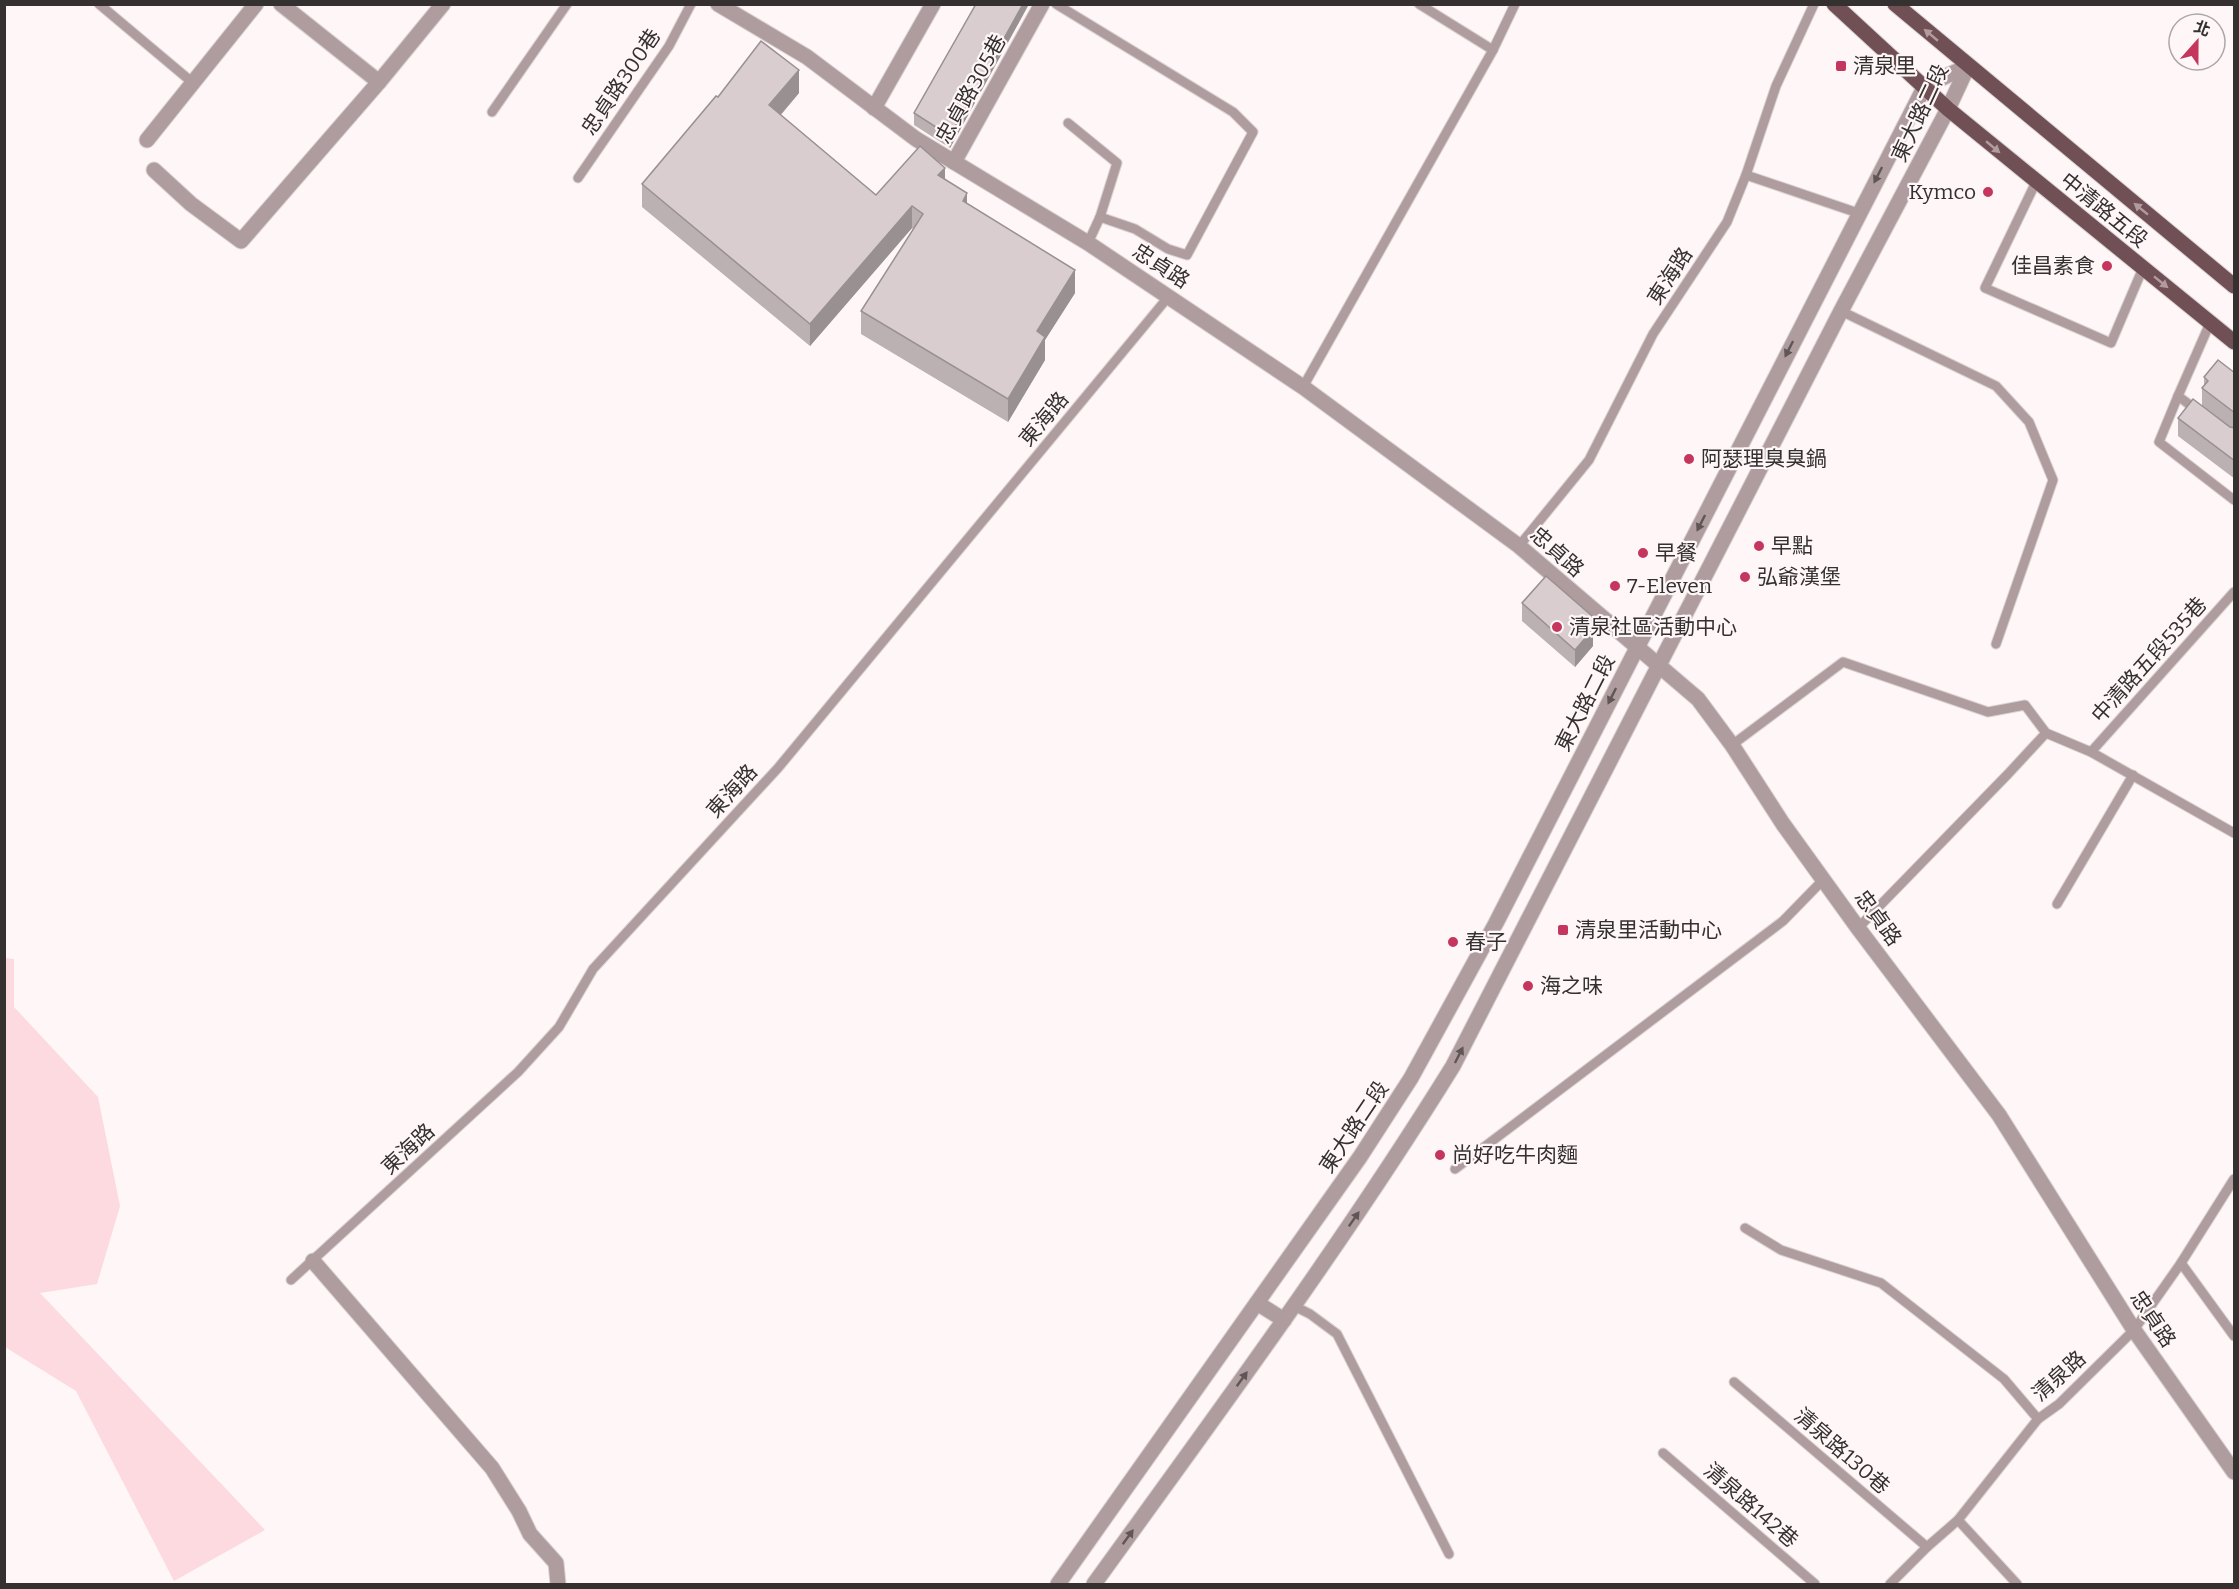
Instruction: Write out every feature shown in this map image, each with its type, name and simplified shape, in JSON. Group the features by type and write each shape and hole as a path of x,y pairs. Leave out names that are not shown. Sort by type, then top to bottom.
{"main road":[{"name":"中清路五段","path":"1834,4 1948,110 2235,342"},
{"name":"中清路五段","path":"1895,4 2235,286"}],"street":[{"path":"147,140 256,4"},
{"path":"281,4 379,82"},
{"path":"154,170 191,204 241,241 379,82 443,4"},
{"name":"忠貞路","path":"718,4 807,57 916,139 1088,243 1304,387 1519,546 1698,699 1732,745 1783,824 1998,1115 2133,1330 2235,1472"},
{"path":"874,108 933,4"},
{"name":"忠貞路305巷","path":"954,162 1042,4"},
{"name":"東大路二段","path":"1058,1584 1360,1157 1411,1078 1496,923 1924,86 1968,66"},
{"name":"東大路二段","path":"1094,1584 1294,1306 1395,1159 1453,1066 1841,311 1948,110 1968,66"},
{"path":"313,1261 492,1468 519,1511 530,1534 556,1563 558,1584"},
{"path":"1257,1303 1284,1320"}],"lane":[{"path":"99,4 193,83"},
{"path":"492,112 567,4"},
{"name":"忠貞路300巷","path":"578,178 669,46 692,4"},
{"path":"1056,4 1233,112 1253,132 1186,255 1168,249 1135,229 1100,218"},
{"path":"1419,4 1493,50"},
{"path":"1304,387 1493,50 1515,4"},
{"name":"東海路","path":"1519,546 1589,460 1653,334 1727,222 1776,86 1814,4"},
{"path":"1068,123 1117,163 1100,218 1088,243"},
{"path":"1746,174 1858,213"},
{"path":"2036,182 1985,288 2111,343 2143,268"},
{"name":"東海路","path":"291,1280 518,1072 560,1027 594,969 778,768 1169,296"},
{"path":"1841,311 1996,386 2029,422 2053,480 1996,644"},
{"path":"2211,322 2159,442 2235,500"},
{"path":"2178,396 2206,417"},
{"name":"中清路五段535巷","path":"2091,752 2235,592"},
{"path":"1732,745 1843,662 1988,712 2025,705 2046,733 2091,752 2235,833"},
{"path":"1858,928 2046,733"},
{"path":"2057,904 2133,775"},
{"path":"1455,1169 1783,921 1824,879"},
{"name":"清泉路","path":"1890,1584 1926,1547 1958,1520 2038,1419 2059,1404 2133,1330 2181,1263 2235,1179"},
{"path":"1744,1228 1781,1250 1881,1283 2004,1379 2038,1419"},
{"path":"2181,1263 2235,1336"},
{"path":"1294,1306 1310,1314 1337,1334 1449,1554"},
{"name":"清泉路130巷","path":"1734,1382 1926,1547"},
{"name":"清泉路142巷","path":"1664,1453 1815,1584"},
{"path":"1958,1520 2017,1584"}],"shaded area":[{"path":"4,958 14,959 14,1007 98,1097 120,1206 97,1284 40,1293 265,1530 174,1581 76,1391 5,1347"}],"building":[{"path":"976,4 1023,4 950,136 914,113"},
{"path":"761,41 799,70 769,105 876,195 920,146 945,168 938,175 967,193 963,201 1075,270 1037,331 1045,337 1008,399 861,311 923,214 912,206 810,324 642,184 716,96 718,97"},
{"path":"2218,360 2235,373 2235,413 2202,388 2208,381 2204,377"},
{"path":"2193,399 2230,427 2235,428 2235,461 2178,418"},
{"path":"1546,576 1592,616 1593,629 1575,650 1522,603"}],"place":[{"name":"清泉里","path":"1841,66"},
{"name":"Kymco","path":"1988,192"},
{"name":"佳昌素食","path":"2107,266"},
{"name":"阿瑟理臭臭鍋","path":"1689,459"},
{"name":"早點","path":"1759,546"},
{"name":"早餐","path":"1643,553"},
{"name":"弘爺漢堡","path":"1745,577"},
{"name":"7-Eleven","path":"1615,586"},
{"name":"清泉社區活動中心","path":"1557,627"},
{"name":"清泉里活動中心","path":"1563,930"},
{"name":"春子","path":"1453,942"},
{"name":"海之味","path":"1528,986"},
{"name":"尚好吃牛肉麵","path":"1440,1155"}]}
